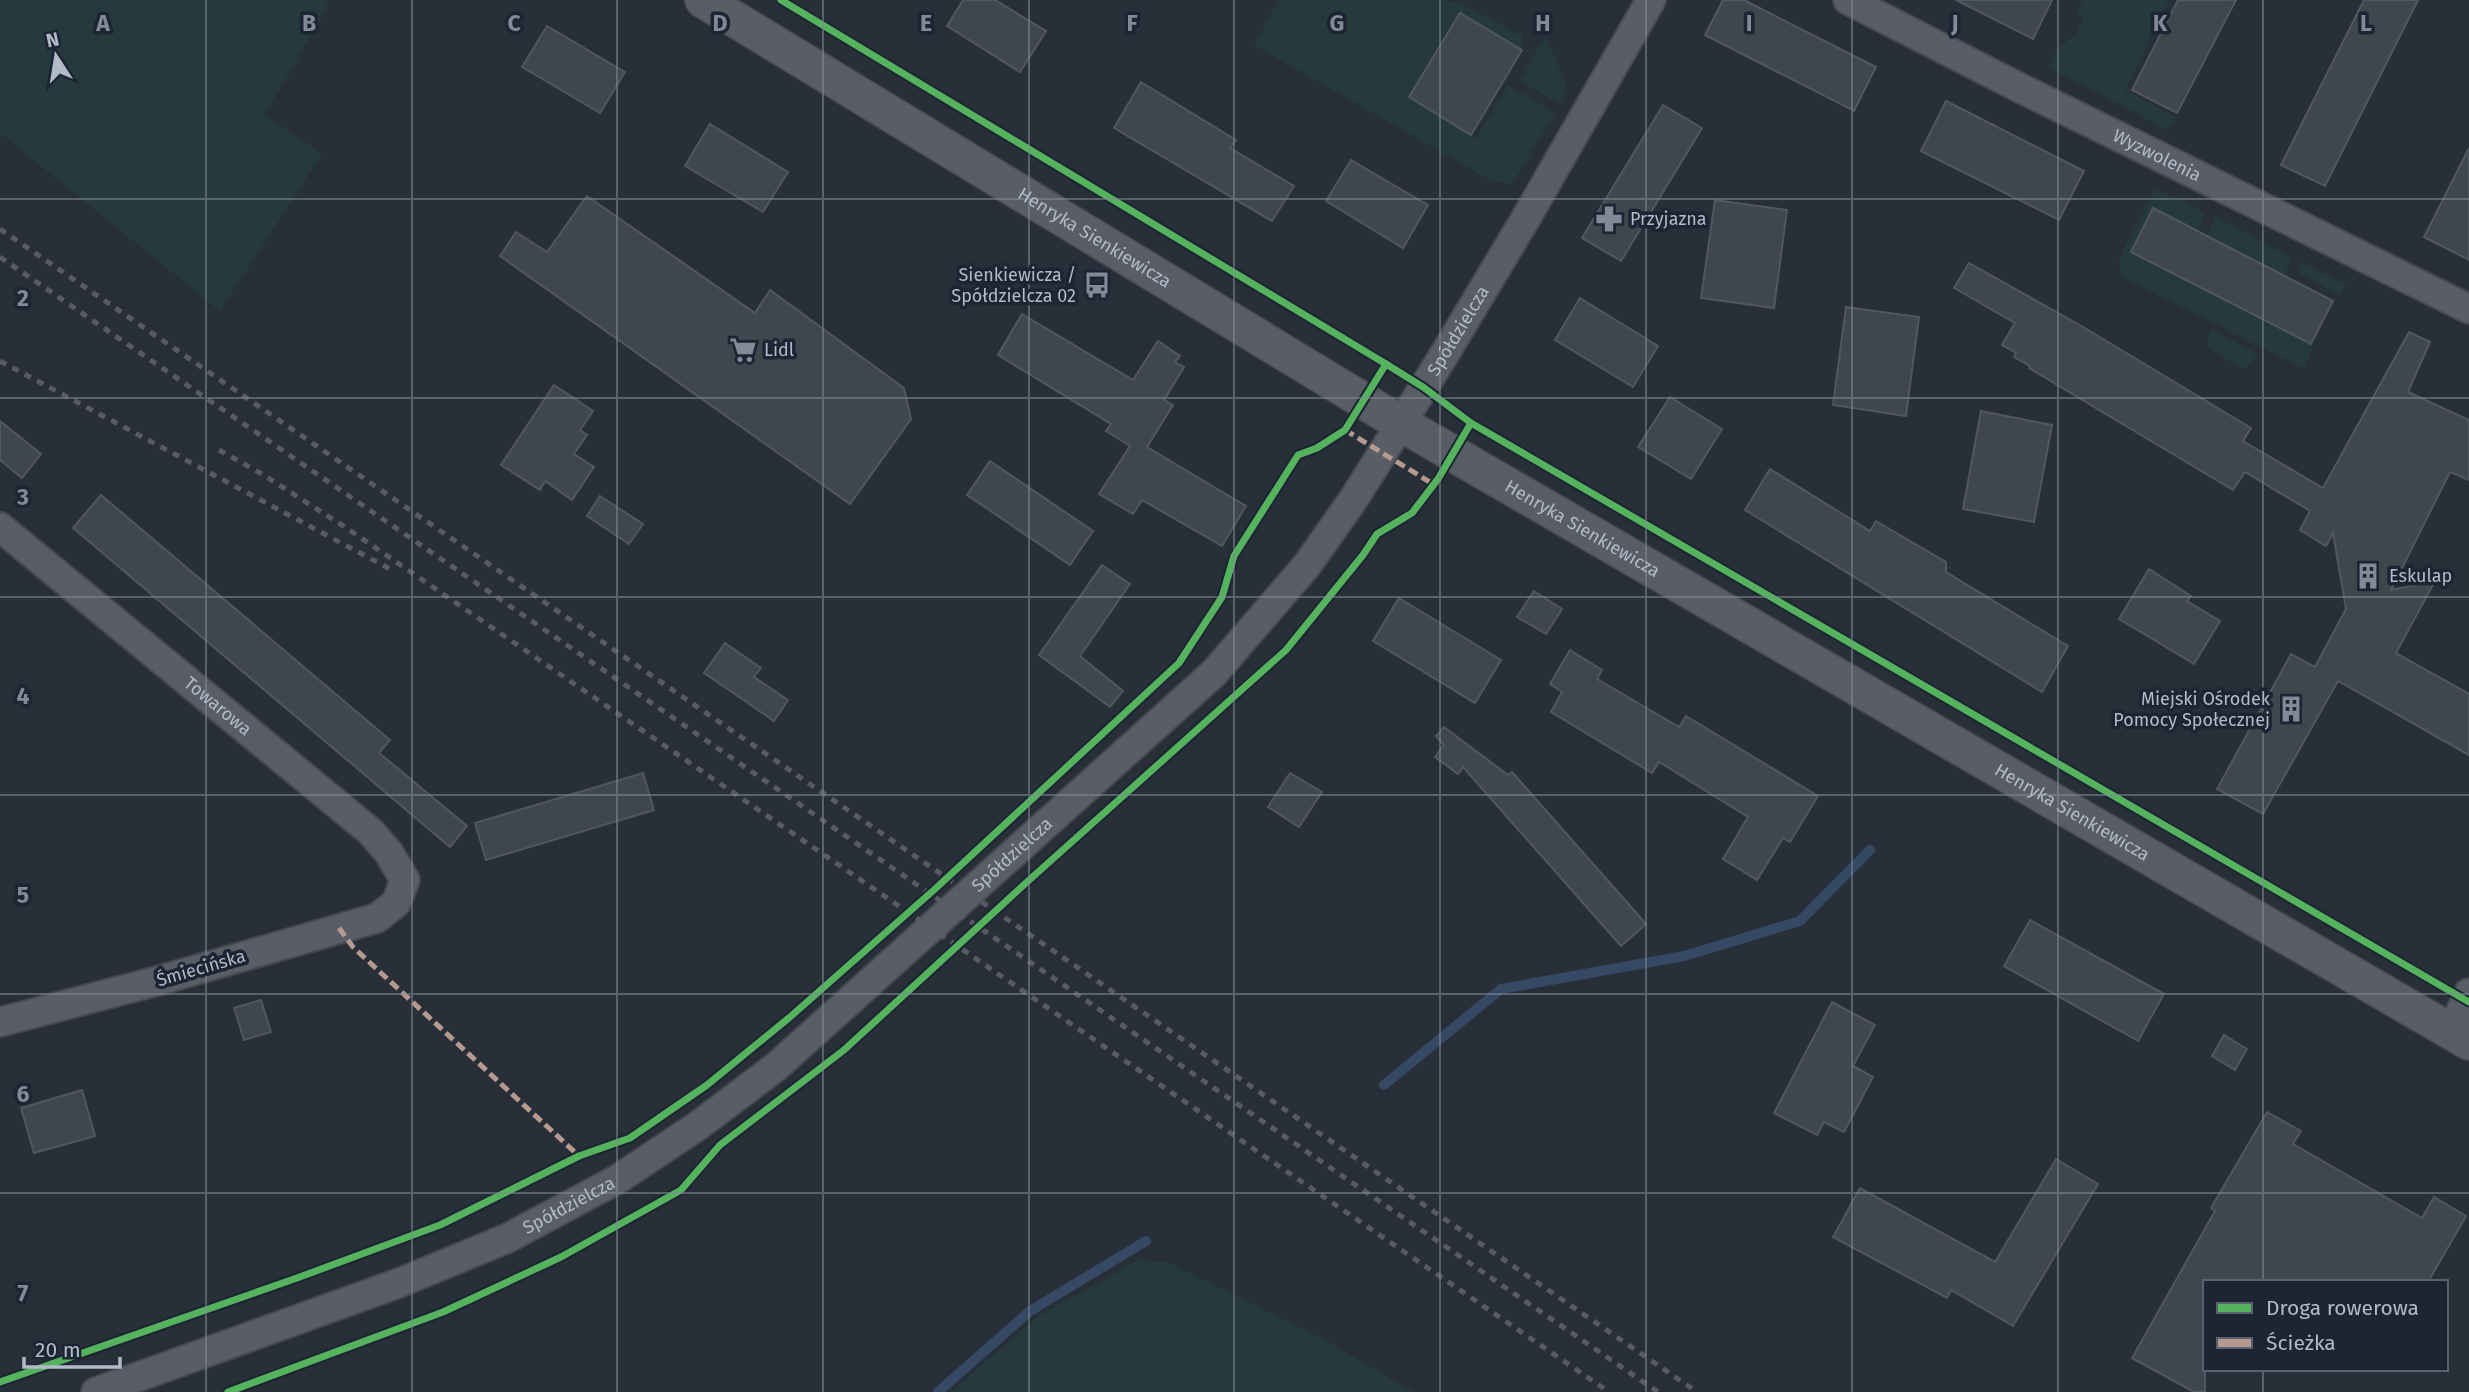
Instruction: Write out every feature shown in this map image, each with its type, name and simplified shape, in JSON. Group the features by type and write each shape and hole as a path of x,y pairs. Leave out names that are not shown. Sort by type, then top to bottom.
{"street":[{"name":"Henryka Sienkiewicza","path":"703,0 1400,423 2460,1038"},
{"name":"Spółdzielcza","path":"96,1392 399,1283 508,1238 618,1179 699,1125 777,1066 1214,673 1307,565 1353,500 1526,218 1651,0"},
{"name":"Wyzwolenia","path":"1848,0 2032,94 2469,309"},
{"name":"Towarowa","path":"0,527 370,832 389,853 405,880 396,903"},
{"name":"Śmiecińska","path":"0,1021 161,980 377,918 396,903"},
{"path":"2460,1038 2469,993"}],"green space":[{"path":"0,0 323,0 329,4 265,115 322,154 220,311 0,133"},
{"path":"1279,0 1445,0 1466,6 1522,36 1522,49 1460,13 1410,96 1476,139 1508,86 1555,113 1512,184 1492,181 1254,45"},
{"path":"2083,0 2169,0 2125,90 2176,117 2168,130 2049,68 2057,50 2077,32 2083,19 2076,14"},
{"path":"1545,36 1568,87 1559,104 1520,80"},
{"path":"2156,189 2206,213 2198,231 2154,207 2131,252 2311,344 2313,349 2304,369 2121,277 2119,258"},
{"path":"2215,217 2292,257 2284,275 2207,235"},
{"path":"2302,262 2346,284 2340,296 2297,272"},
{"path":"2211,329 2258,354 2245,369 2207,348"},
{"path":"1139,1260 1167,1262 1326,1341 1414,1392 951,1392 1035,1318"}],"building":[{"path":"963,0 995,0 1046,31 1020,72 947,26"},
{"path":"1723,0 1744,0 1876,67 1854,111 1705,35"},
{"path":"1956,0 2052,0 2033,39"},
{"path":"2178,0 2236,0 2177,113 2132,90"},
{"path":"2364,0 2418,0 2325,186 2281,165"},
{"path":"1460,13 1522,50 1471,135 1409,97"},
{"path":"547,26 625,72 600,113 522,67"},
{"path":"1141,82 1236,140 1230,148 1294,186 1272,221 1114,128"},
{"path":"1946,101 2084,171 2059,220 1921,151"},
{"path":"1663,105 1702,128 1621,261 1582,238"},
{"path":"710,124 788,172 763,212 685,166"},
{"path":"2469,148 2469,260 2424,237"},
{"path":"1351,160 1428,205 1403,248 1326,201"},
{"name":"Lidl","path":"587,196 755,313 770,290 904,388 911,419 850,504 500,256 516,232 547,252"},
{"path":"1715,200 1787,210 1774,308 1701,298"},
{"path":"2153,208 2333,301 2311,344 2131,252"},
{"path":"1969,263 2083,327 2251,428 2243,441 2323,488 2409,332 2430,342 2408,392 2469,420 2469,480 2450,472 2391,590 2435,581 2396,653 2469,694 2469,755 2338,681 2263,814 2217,789 2291,654 2315,667 2346,609 2333,533 2326,546 2300,530 2310,511 2245,472 2233,490 2014,357 2016,353 2002,345 2015,323 1954,288"},
{"path":"1580,298 1658,346 1633,387 1555,340"},
{"path":"1846,307 1919,317 1906,416 1833,405"},
{"path":"1022,314 1133,380 1158,341 1180,356 1175,362 1184,367 1164,400 1173,405 1147,447 1246,506 1222,546 1142,500 1133,514 1099,494 1130,446 1106,431 1111,424 998,355"},
{"path":"554,385 593,411 580,430 587,435 574,454 594,467 572,500 545,481 540,490 501,465"},
{"path":"1670,397 1722,429 1691,479 1638,447"},
{"path":"1981,411 2052,425 2034,522 1963,509"},
{"path":"0,421 41,454 22,478 0,460"},
{"path":"990,461 1093,531 1070,565 967,495"},
{"path":"1770,469 1870,531 1876,521 1946,562 1946,572 2068,646 2042,692 1745,510"},
{"path":"101,495 390,740 379,753 467,826 450,847 73,528"},
{"path":"600,496 643,524 629,544 587,516"},
{"path":"1102,565 1130,584 1080,656 1123,691 1110,707 1039,655"},
{"path":"2149,569 2191,596 2187,601 2220,621 2194,664 2119,619"},
{"path":"1534,591 1562,609 1546,634 1517,617"},
{"path":"1399,598 1501,660 1475,703 1373,641"},
{"path":"725,643 761,668 754,677 788,700 774,721 704,673"},
{"path":"1570,650 1602,670 1597,679 1679,727 1686,716 1818,796 1790,842 1783,838 1757,880 1723,859 1748,817 1659,762 1652,773 1551,712 1562,692 1550,684"},
{"path":"1444,727 1508,775 1512,772 1646,924 1621,946 1463,767 1458,774 1435,757 1444,745 1436,736"},
{"path":"643,773 654,810 486,860 475,823"},
{"path":"1290,773 1322,792 1299,827 1268,807"},
{"path":"2030,920 2164,994 2138,1041 2004,966"},
{"path":"261,1000 271,1032 244,1040 234,1008"},
{"path":"1832,1002 1875,1025 1853,1066 1873,1077 1844,1132 1824,1122 1817,1135 1774,1113"},
{"path":"2224,1035 2247,1049 2235,1070 2212,1056"},
{"path":"82,1090 95,1136 34,1153 21,1108"},
{"path":"2267,1112 2301,1131 2293,1144 2422,1218 2434,1197 2466,1216 2429,1280 2203,1280 2205,1392 2194,1392 2132,1358 2215,1211 2211,1208"},
{"path":"2056,1159 2098,1184 2013,1326 1951,1290 1947,1298 1833,1237 1860,1188 1995,1262"}],"waterway":[{"path":"1384,1085 1501,989 1684,956 1800,921 1870,850"},
{"path":"938,1392 1030,1311 1146,1241"}],"railway":[{"path":"0,229 1697,1392"},
{"path":"0,257 1658,1392"},
{"path":"0,361 392,570"},
{"path":"219,450 348,529 1609,1392"}],"marked path":[{"path":"1345,430 1433,484"},
{"path":"339,928 353,947 579,1156"}],"cycle path":[{"path":"781,0 1386,364 1423,387 1471,423 2469,1002"},
{"path":"0,1382 440,1225 579,1156 630,1138 707,1085 790,1017 935,889 1179,663 1222,597 1234,556 1298,455 1317,448 1345,430 1386,364"},
{"path":"228,1392 443,1312 561,1257 681,1190 720,1145 844,1050 1286,650 1377,534 1412,513 1438,479 1471,423"}],"place":[{"name":"Przyjazna","path":"1609,219"},
{"name":"Sienkiewicza / Spółdzielcza 02","path":"1097,285"},
{"name":"Lidl","path":"743,350"},
{"name":"Eskulap","path":"2368,576"},
{"name":"Miejski Ośrodek Pomocy Społecznej","path":"2291,709"}]}
